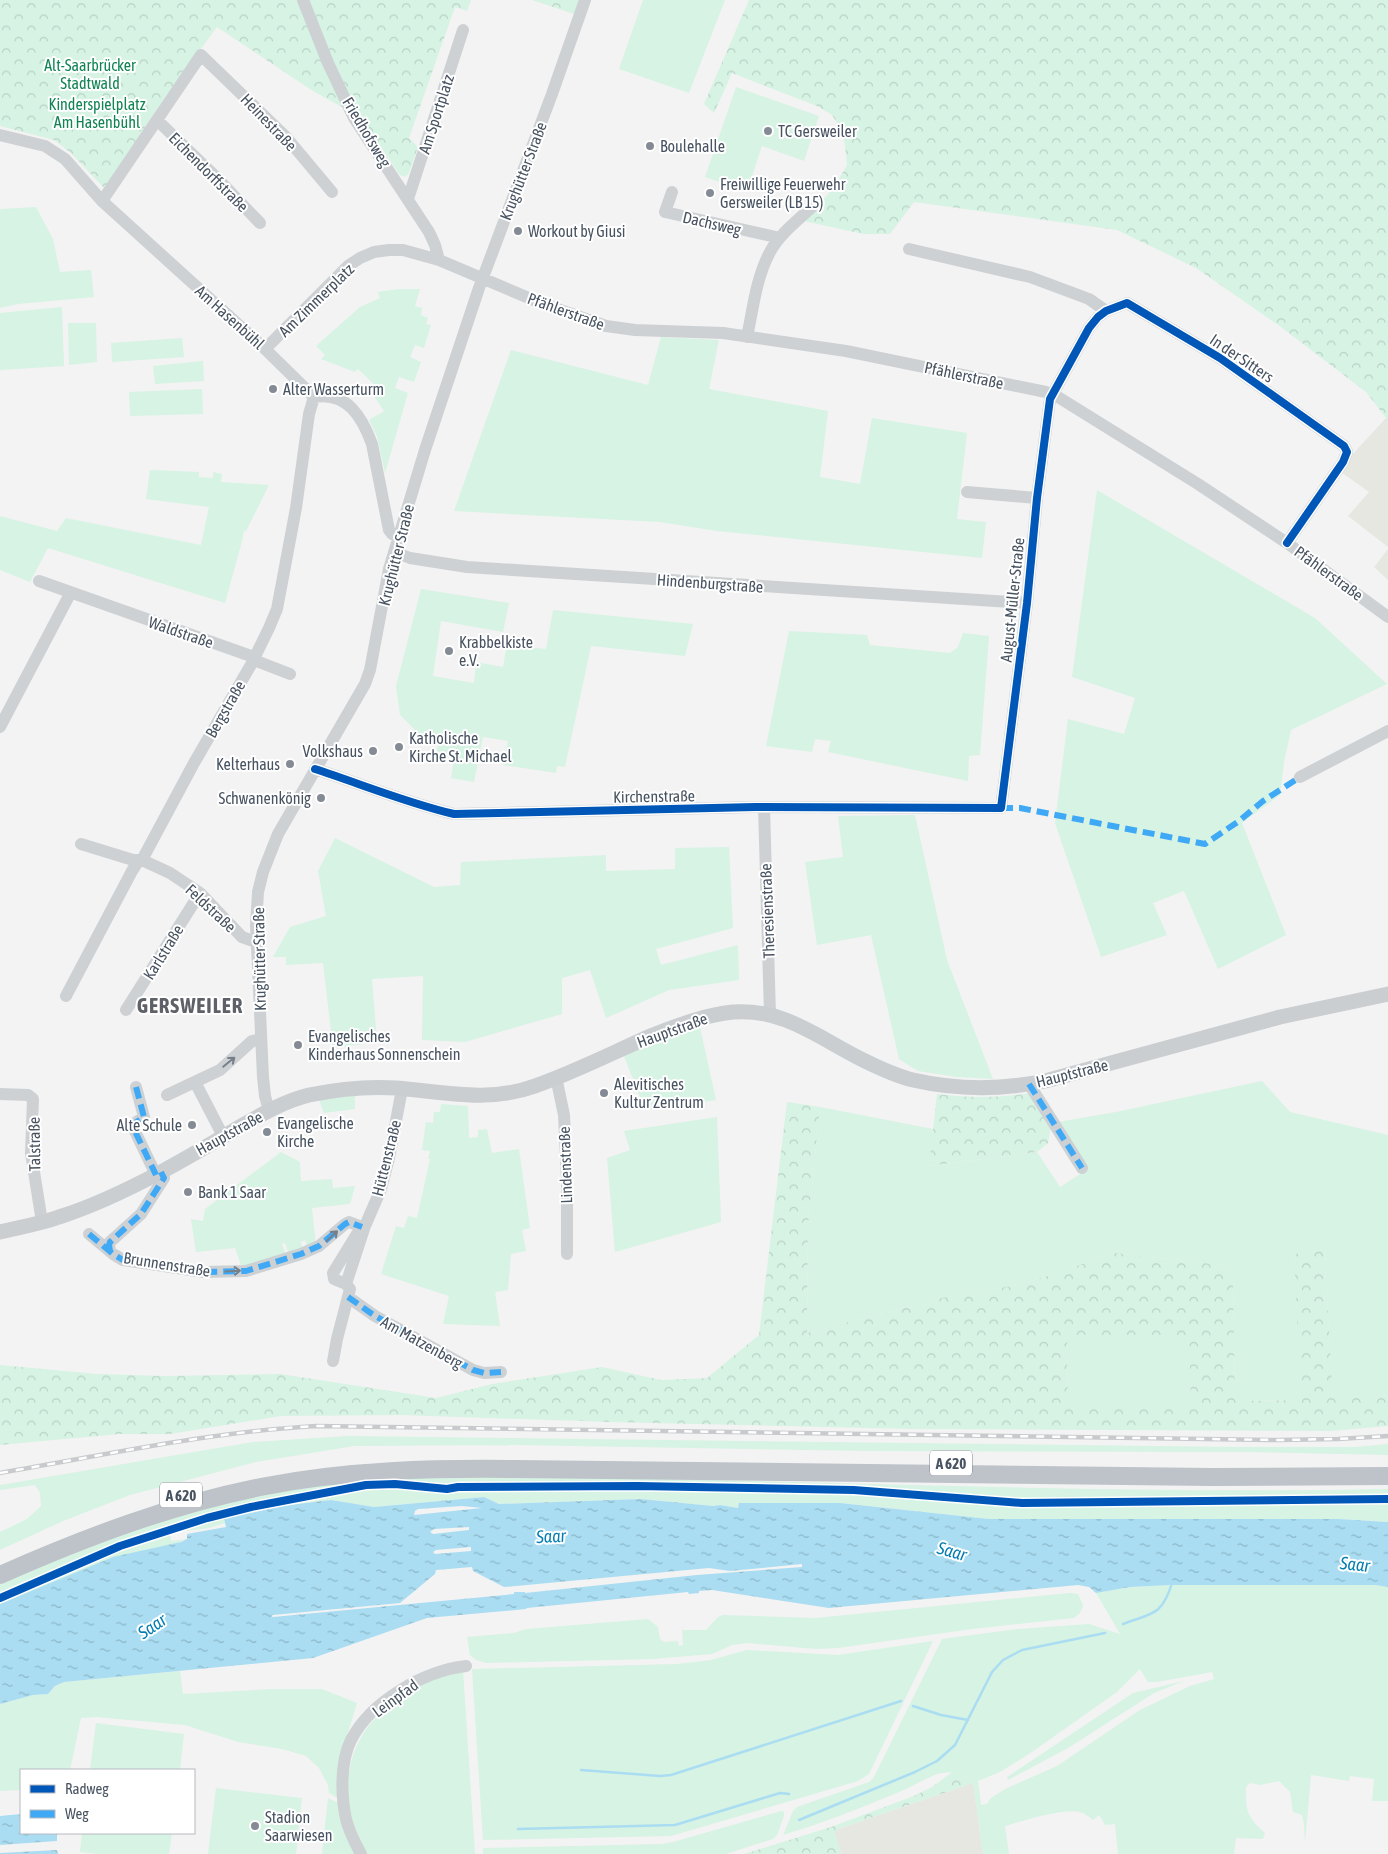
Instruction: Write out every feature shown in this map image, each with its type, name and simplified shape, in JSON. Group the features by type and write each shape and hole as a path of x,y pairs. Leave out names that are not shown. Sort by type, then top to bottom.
{"highway":[{"name":"A 620","path":"0,1563 79,1530 163,1500 262,1476 371,1460 515,1457 1220,1466 1388,1465"},
{"name":"A 620","path":"0,1575 76,1542 124,1524 170,1510 266,1486 373,1472 436,1468 1211,1477 1388,1476"}],"main road":[{"name":"Hauptstraße","path":"0,1232 42,1222 76,1211 159,1173 269,1111 300,1098 330,1091 367,1088 402,1089 456,1095 499,1094 534,1087 685,1022 711,1016 736,1012 770,1015 801,1026 861,1059 910,1080 970,1088 1007,1087 1064,1077 1280,1017 1388,994"}],"street":[{"name":"Friedhofsweg","path":"303,0 328,63 354,118 428,232 435,245 439,260"},
{"name":"Krughütter Straße","path":"269,1111 265,1096 256,942 258,892 267,859 278,834 365,684 370,670 394,552 425,450 483,279 552,94 584,0"},
{"name":"Am Sportplatz","path":"408,199 463,30"},
{"name":"Heinestraße","path":"157,120 201,55 286,137 332,192"},
{"path":"102,201 157,120"},
{"name":"Eichendorffstraße","path":"157,120 260,223"},
{"name":"Am Hasenbühl","path":"0,135 39,144 53,150 102,201 265,349 314,397"},
{"name":"Dachsweg","path":"672,192 665,212 780,238"},
{"path":"747,337 760,274 770,251 780,238 815,204"},
{"name":"Am Zimmerplatz","path":"265,349 348,266 360,258 381,251 396,249 439,260 483,279"},
{"path":"909,249 1030,277 1089,299 1106,311"},
{"name":"Pfählerstraße","path":"483,279 543,304 606,326 635,330 714,333 862,354 1051,394 1198,484 1288,543 1388,617"},
{"name":"In der Sitters","path":"1051,394 1089,328 1098,317 1106,311 1127,303 1220,358 1344,446 1347,452 1343,462 1288,543"},
{"name":"August-Müller-Straße","path":"1001,808 1051,394"},
{"path":"314,397 332,396 339,398 360,419 372,444 390,530 392,534 398,537"},
{"name":"Bergstraße","path":"66,996 132,871 142,860 194,763 254,658 274,615 283,582 296,508 309,414 314,397"},
{"path":"966,492 1037,498"},
{"name":"Hindenburgstraße","path":"394,552 410,558 468,566 1027,604"},
{"name":"Waldstraße","path":"39,581 70,594 254,658 259,662 290,674"},
{"path":"0,726 70,594"},
{"path":"1300,777 1388,731"},
{"name":"Kirchenstraße","path":"314,770 418,805 454,814 764,808 1001,808"},
{"name":"Theresienstraße","path":"764,808 770,1015"},
{"name":"Feldstraße","path":"81,844 133,860 142,860 170,873 200,893 242,937 256,942"},
{"name":"Karlstraße","path":"126,1010 200,893"},
{"path":"167,1094 220,1070 252,1041 261,1039"},
{"name":"Lindenstraße","path":"556,1077 564,1115 567,1181 567,1254"},
{"path":"195,1082 223,1136"},
{"path":"1029,1084 1082,1168"},
{"path":"136,1087 144,1117 132,1125 159,1173"},
{"name":"Hüttenstraße","path":"333,1361 350,1289 346,1284 364,1226 381,1189 402,1089"},
{"name":"Talstraße","path":"0,1094 28,1095 33,1099 31,1154 42,1222"},
{"name":"Brunnenstraße","path":"110,1251 108,1245 110,1242 145,1209 164,1178 159,1173"},
{"name":"Brunnenstraße","path":"89,1234 122,1260 204,1272 246,1271 293,1257 319,1246 349,1222 364,1226"},
{"name":"Am Matzenberg","path":"348,1297 375,1316 473,1370 484,1373 501,1372"},
{"name":"Leinpfad","path":"361,1854 352,1838 346,1819 344,1798 345,1759 350,1742 368,1717 391,1697 418,1679 450,1668 466,1666"}],"shaded area":[{"path":"1388,418 1388,547 1348,516 1369,492 1338,470"},
{"path":"1388,549 1388,580 1374,567"},
{"path":"973,1783 983,1854 841,1854 834,1833 838,1829"}],"green space":[{"name":"Alt-Saarbrücker Stadtwald","path":"0,0 471,0 467,11 455,7 409,138 418,147 409,173 405,177 400,175 360,117 313,91 217,27 166,96 104,188 71,153 54,140 0,126"},
{"path":"532,0 582,0 577,15"},
{"path":"643,0 725,0 689,93 619,69"},
{"path":"749,0 1388,0 1388,418 1386,418 1366,392 1281,327 1196,268 1117,230 914,202 890,234 863,234 804,221 835,186 847,165 845,144 839,126 832,115 817,106 732,73 714,113 704,104"},
{"name":"TC Gersweiler","path":"736,87 819,116 804,161 762,146 747,191 705,177"},
{"path":"36,207 53,239 60,272 91,270 94,297 18,304 0,308 0,209"},
{"path":"420,289 415,306 422,308 421,315 428,318 426,324 431,325 424,348 415,345 410,357 421,362 414,382 399,377 395,388 408,393 385,473 377,436 369,420 384,411 374,396 380,390 358,369 355,372 321,359 325,355 316,346 360,307 380,298 378,292"},
{"path":"62,307 64,366 0,370 0,313"},
{"path":"68,323 96,323 97,362 69,365"},
{"path":"661,337 719,340 709,389 828,411 820,477 860,484 872,418 967,433 957,519 986,522 982,558 717,531 660,522 454,511 511,350 648,385"},
{"path":"182,338 184,357 112,362 111,343"},
{"path":"203,361 204,381 155,384 153,366"},
{"path":"202,389 203,414 130,416 129,392"},
{"path":"150,470 199,472 199,477 213,478 213,472 222,474 221,482 269,485 246,531 244,531 225,603 48,548 30,582 0,570 0,516 57,531 66,518 201,545 209,507 146,499"},
{"path":"1097,490 1315,618 1387,684 1291,730 1284,762 1280,795 1242,823 1286,935 1218,969 1184,891 1153,903 1167,935 1101,957 1055,823 1068,719 1124,734 1135,698 1072,677"},
{"path":"421,589 509,603 503,632 441,621 433,676 474,683 476,662 503,667 507,645 546,649 553,610 693,624 685,656 591,646 565,767 557,766 556,773 503,765 508,741 483,737 474,782 451,778 454,759 436,755 439,742 413,735 414,729 400,715 396,686"},
{"path":"789,631 867,635 870,645 950,653 958,647 963,633 989,636 980,755 969,756 968,781 828,752 831,741 815,739 812,752 766,746"},
{"path":"915,815 947,960 993,1079 957,1077 918,1071 899,1059 871,935 817,945 805,862 843,857 838,816"},
{"path":"335,838 434,887 460,885 461,862 606,855 606,871 675,869 675,848 729,847 733,928 656,949 661,965 738,945 739,980 669,990 606,1018 590,970 562,978 562,1014 465,1042 422,1040 423,976 372,979 377,1042 333,1048 323,963 286,965 286,957 273,957 290,927 326,916 318,871"},
{"path":"700,1027 716,1100 645,1110 624,1056 665,1038"},
{"path":"1262,1081 1290,1112 1388,1135 1388,1395 1333,1399 1324,1250 1294,1254 1302,1400 1235,1401 1233,1271 1222,1265 1115,1253 1023,1284 936,1299 807,1333 808,1226 820,1107 933,1129 930,1166 1037,1152 1060,1187 1088,1169 1058,1122 1116,1112"},
{"path":"1031,1093 1051,1126 1048,1143 1037,1152 929,1166 937,1094 984,1097"},
{"path":"355,1095 355,1109 324,1113 319,1100"},
{"path":"787,1102 820,1107 808,1226 807,1333 936,1299 1023,1284 1115,1253 1222,1265 1233,1271 1235,1401 1301,1400 1294,1254 1324,1249 1333,1398 1388,1395 1388,1426 1331,1431 912,1429 400,1415 281,1416 170,1434 119,1434 0,1445 0,1365 97,1374 164,1376 280,1374 436,1398 492,1384 602,1367 661,1380 707,1378 759,1335","holes":["1067,1335 1189,1335 1191,1404 1068,1404"]},
{"path":"441,1104 468,1106 469,1138 478,1137 478,1130 487,1129 492,1153 519,1149 530,1228 522,1230 526,1251 511,1254 508,1290 495,1292 500,1326 443,1324 449,1296 381,1274 396,1226 404,1228 408,1216 417,1218 430,1159 428,1159 430,1151 422,1150 426,1122 433,1123 434,1112 440,1112"},
{"path":"717,1117 721,1222 615,1252 607,1158 630,1150 624,1131"},
{"path":"281,1152 300,1162 301,1181 332,1179 333,1188 355,1186 350,1204 312,1208 316,1245 308,1248 305,1240 301,1242 303,1250 289,1254 285,1243 282,1244 286,1255 242,1268 235,1248 196,1252 191,1219 203,1221 205,1209"},
{"path":"1067,1335 1190,1335 1191,1404 1068,1404"},
{"path":"347,1436 1235,1447 1355,1447 1388,1444 1388,1455 1247,1452 867,1451 515,1445 354,1446 256,1462 130,1495 63,1521 0,1550 0,1532 27,1519 41,1506 40,1493 35,1485 0,1490 0,1485 253,1442"},
{"path":"361,1477 624,1478 1170,1490 1388,1489 1388,1522 1339,1519 989,1519 840,1503 739,1503 739,1508 641,1499 499,1504 484,1497 374,1507 331,1500 281,1506 224,1519 225,1523 209,1528 170,1533 171,1541 188,1539 0,1604 0,1583 79,1546 256,1492"},
{"path":"1171,1585 1375,1585 1388,1587 1388,1801 1372,1801 1374,1779 1350,1776 1349,1781 1311,1775 1305,1843 1302,1815 1293,1812 1290,1792 1279,1781 1260,1785 1250,1783 1246,1787 1248,1813 1265,1833 1263,1839 1236,1838 1234,1854 1118,1854 1115,1824 1105,1825 1099,1815 1093,1820 1083,1813 1066,1811 1005,1826 1009,1854 983,1854 973,1783 959,1774 946,1772 932,1776 904,1790 842,1815 783,1835 793,1811 797,1807 869,1782 874,1777 942,1639 1018,1629 1089,1624 1120,1634 1096,1593 1130,1587","holes":["1140,1669 1148,1682 1212,1672 1214,1679 1190,1686 1140,1710 1057,1766 1005,1789 991,1798 987,1804 981,1805 978,1781 1000,1772 1029,1754 1117,1692"]},
{"path":"1070,1593 1078,1594 1083,1605 1080,1613 1074,1618 972,1629 838,1648 816,1649 746,1643 732,1645 712,1654 653,1659 486,1663 476,1660 470,1655 467,1637 514,1633 526,1629 648,1619 658,1627 660,1639 664,1642 678,1641 679,1646 683,1645 682,1630 706,1630 718,1617 723,1615 815,1618"},
{"path":"933,1641 869,1774 858,1781 671,1836 483,1840 472,1669 678,1664 711,1660 747,1650 838,1655"},
{"path":"463,1670 475,1854 365,1854 351,1818 348,1798 349,1776 357,1745 374,1719 401,1696 429,1680"},
{"path":"180,1671 183,1694 273,1689 322,1689 357,1703 340,1759 341,1800 329,1793 328,1785 319,1768 306,1756 282,1749 238,1742 185,1725 96,1717 81,1718 70,1769 20,1769 20,1790 0,1791 0,1704 33,1695 48,1694 55,1686 64,1682"},
{"path":"1184,1681 1154,1693 1068,1748 1008,1780 1007,1777 1133,1693"},
{"path":"96,1723 184,1734 180,1769 90,1769"},
{"path":"951,1773 963,1775 973,1783 838,1829 835,1833 841,1854 744,1854 831,1827 914,1796 932,1787"},
{"name":"Stadion Saarwiesen","path":"216,1788 302,1798 296,1854 208,1854"},
{"path":"328,1798 342,1805 355,1854 322,1854"},
{"path":"781,1811 784,1812 784,1816 777,1835 773,1839 726,1854 483,1854 483,1848 661,1844"},
{"path":"82,1834 172,1834 169,1854 98,1854 80,1852"}],"water":[{"name":"Saar","path":"484,1497 499,1504 641,1499 738,1508 739,1503 840,1503 989,1519 1339,1519 1388,1522 1388,1587 1375,1585 1171,1585 1130,1587 1096,1593 1089,1587 1078,1585 829,1608 712,1590 699,1591 699,1593 689,1594 688,1592 427,1618 313,1658 64,1682 55,1686 48,1694 33,1695 0,1704 0,1604 113,1557 181,1542 187,1539 187,1534 226,1527 224,1519 281,1506 331,1500 374,1507","holes":["462,1506 482,1508 414,1515 418,1509","469,1527 469,1530 433,1534 430,1532 434,1529","471,1547 471,1551 435,1554 433,1552 436,1550","802,1564 802,1567 697,1575 271,1616 400,1603 435,1574 436,1570 472,1567 473,1571 504,1587 709,1568 730,1571"]},
{"path":"20,1814 20,1834 57,1834 57,1841 0,1845 0,1816"},
{"path":"57,1850 58,1854 0,1854 0,1853"}],"waterway":[{"path":"1123,1624 1149,1615 1160,1608 1172,1583"},
{"path":"799,1820 937,1761 955,1745 992,1672 1003,1660 1022,1650 1105,1633"},
{"path":"581,1770 660,1776 671,1775 901,1701"},
{"path":"913,1706 941,1715 968,1720"},
{"path":"518,1829 675,1825 780,1793 789,1794"}],"railway":[{"path":"0,1473 237,1433 316,1426 1278,1440 1388,1436"}],"marked path":[{"path":"1001,808 1020,808 1205,844 1239,821 1263,801 1300,777"},
{"path":"1029,1084 1082,1168"},
{"path":"136,1087 144,1117 132,1125 156,1175"},
{"path":"110,1251 110,1242 141,1214 164,1178 161,1172"},
{"path":"89,1234 123,1260 204,1272 246,1271 301,1254 319,1246 349,1222 362,1227"},
{"path":"348,1297 375,1316 473,1370 484,1373 501,1372"}],"cycle path":[{"path":"315,769 401,799 454,814 755,807 1001,808 1050,399 1089,328 1106,311 1127,303 1220,358 1344,446 1347,452 1343,462 1287,543"},
{"path":"0,1598 120,1546 207,1518 251,1507 366,1485 395,1484 447,1489 458,1487 637,1486 854,1490 1022,1503 1388,1499"}],"place":[{"name":"TC Gersweiler","path":"768,131"},
{"name":"Boulehalle","path":"650,146"},
{"name":"Freiwillige Feuerwehr Gersweiler (LB 15)","path":"710,193"},
{"name":"Workout by Giusi","path":"518,231"},
{"name":"Alter Wasserturm","path":"273,389"},
{"name":"Krabbelkiste e.V.","path":"449,651"},
{"name":"Katholische Kirche St. Michael","path":"399,747"},
{"name":"Volkshaus","path":"373,751"},
{"name":"Kelterhaus","path":"290,764"},
{"name":"Schwanenkönig","path":"321,798"},
{"name":"Evangelisches Kinderhaus Sonnenschein","path":"298,1045"},
{"name":"Alevitisches Kultur Zentrum","path":"604,1093"},
{"name":"Alte Schule","path":"192,1125"},
{"name":"Evangelische Kirche","path":"267,1132"},
{"name":"Bank 1 Saar","path":"188,1192"},
{"name":"Stadion Saarwiesen","path":"255,1826"}],"district":[{"name":"GERSWEILER","path":"190,1005"}],"park label":[{"name":"Kinderspielplatz Am Hasenbühl","path":"97,113"}]}
